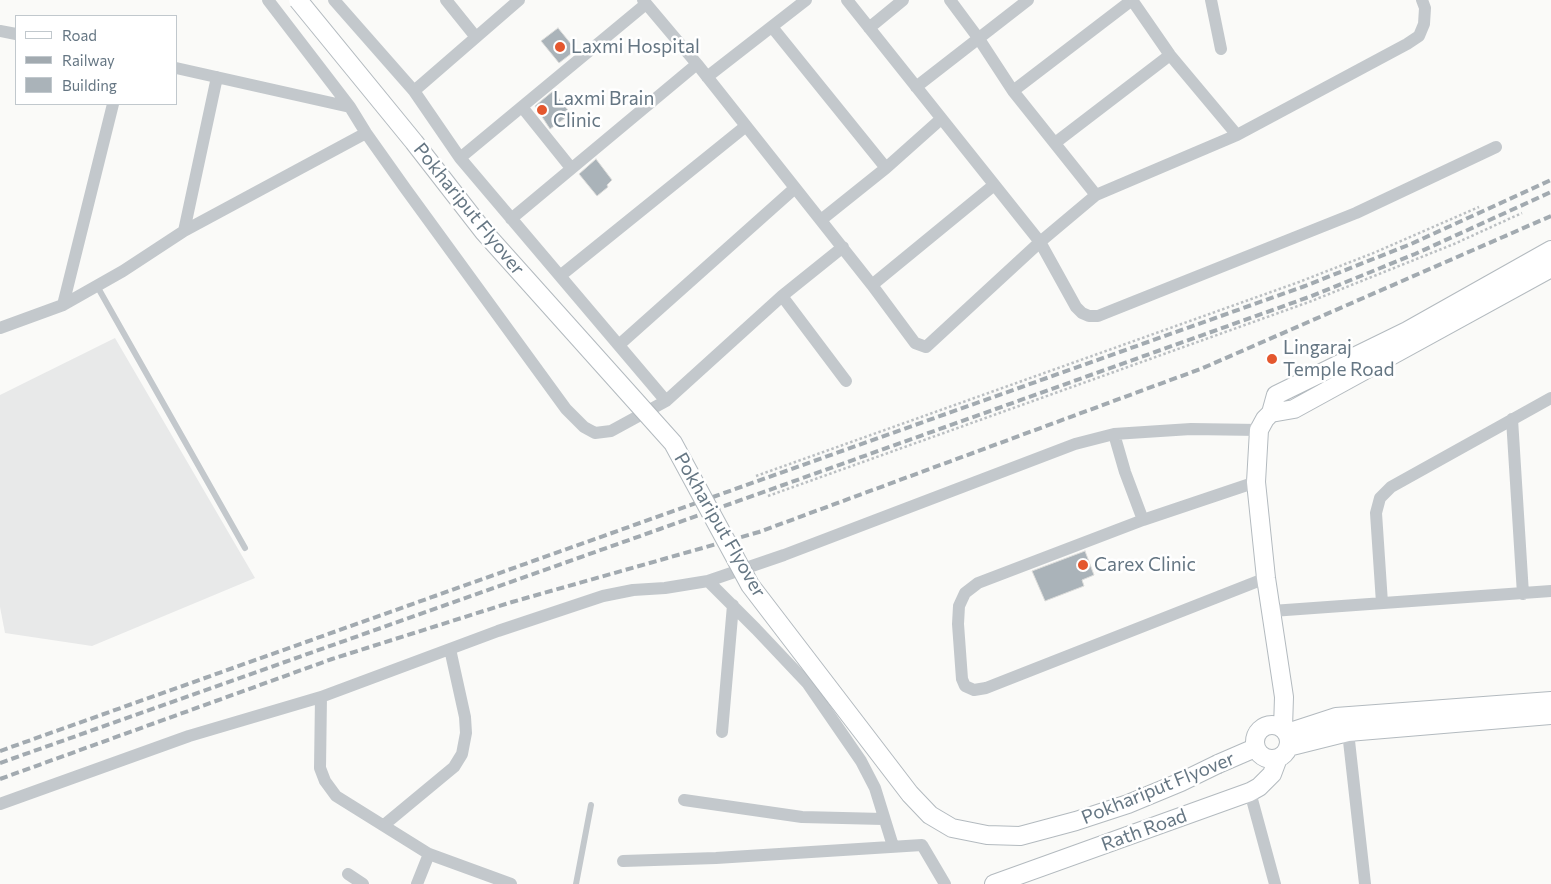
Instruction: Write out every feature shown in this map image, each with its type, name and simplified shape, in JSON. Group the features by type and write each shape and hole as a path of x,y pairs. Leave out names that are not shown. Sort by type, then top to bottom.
{"main road":[{"name":"Pokhariput Flyover","path":"298,0 414,142 484,232 673,443 750,584 910,794 930,815 952,828 987,835 1020,836 1076,822 1128,804 1255,748"},
{"path":"1284,742 1284,697 1266,578 1256,482 1259,430 1270,413 1276,395 1407,330 1551,250"},
{"path":"1270,413 1294,409 1551,268"},
{"path":"1284,742 1271,724 1261,728 1255,737 1255,748 1258,753 1267,759 1284,742 1316,722 1336,717 1551,701"},
{"path":"1284,742 1348,732 1551,715"},
{"name":"Rath Road","path":"994,884 1250,792 1259,787 1272,774 1284,742"}],"street":[{"path":"268,0 350,107 366,133 566,409 584,427 594,433 611,432 666,401 782,296 842,247"},
{"path":"334,0 414,91 460,158 620,344 666,401"},
{"path":"446,0 475,36"},
{"path":"414,91 475,36 519,0"},
{"path":"707,77 806,0"},
{"path":"847,0 1040,242 1076,307 1082,313 1089,316 1098,316 1356,213 1496,147"},
{"path":"869,28 903,0"},
{"path":"950,0 979,39 1013,91 1096,195"},
{"path":"916,87 1028,0"},
{"path":"1013,91 1132,0 1170,55 1237,135"},
{"path":"1212,0 1221,49"},
{"path":"460,158 644,2 697,64 821,220 914,343 926,347 1040,242 1096,195 1237,135 1419,36 1424,24 1425,8 1422,0"},
{"path":"772,27 886,168"},
{"path":"0,31 15,34"},
{"path":"1055,143 1170,55"},
{"path":"511,219 697,64"},
{"path":"178,68 350,107"},
{"path":"184,231 217,77"},
{"path":"63,305 113,105"},
{"path":"522,107 571,168"},
{"path":"821,220 886,168 942,118"},
{"path":"560,276 746,126"},
{"path":"0,328 63,305 123,271 184,231 366,133"},
{"path":"872,285 994,185"},
{"path":"620,344 795,188"},
{"path":"782,296 846,381"},
{"path":"1382,603 1376,513 1380,498 1391,486 1551,398"},
{"path":"1512,419 1523,594"},
{"path":"0,804 189,736 321,697 450,649 603,596 633,590 665,588 708,581 784,555 1075,444 1114,434 1190,429 1259,430"},
{"path":"1114,434 1124,472 1143,520"},
{"path":"1256,482 1143,520 978,583 964,593 959,606 958,624 962,679 965,686 974,690 986,688 1266,578"},
{"path":"708,581 808,684 861,761 875,788 883,819 893,846"},
{"path":"1272,611 1551,592"},
{"path":"722,732 733,605"},
{"path":"384,825 454,767 462,754 466,734 465,717 450,649"},
{"path":"321,697 320,768 325,782 336,796 429,854 511,884"},
{"path":"1348,732 1365,884"},
{"path":"1250,792 1275,884"},
{"path":"684,800 802,817 883,819"},
{"path":"624,861 716,858 922,844 945,884"},
{"path":"417,884 429,854"},
{"path":"348,874 363,884"}],"lane":[{"path":"97,286 245,548"},
{"path":"576,884 591,806"}],"path":[{"path":"756,476 1299,282 1376,252 1479,207"},
{"path":"768,496 1309,302 1454,244 1522,213"}],"shaded area":[{"path":"115,338 255,578 92,646 5,633 0,607 0,395"}],"building":[{"path":"558,28 576,50 559,63 541,41"},
{"path":"553,91 571,114 550,129 535,106"},
{"path":"596,159 612,180 607,185 608,187 597,196 579,174"},
{"path":"1085,551 1094,575 1082,580 1084,586 1045,601 1032,571"}],"railway":[{"path":"0,751 1305,286 1411,244 1551,180"},
{"path":"0,763 1309,297 1415,254 1551,192"},
{"path":"0,779 332,659 512,602 759,532 1203,368 1551,216"}],"place":[{"name":"Laxmi Hospital","path":"560,47"},
{"name":"Laxmi Brain Clinic","path":"542,110"},
{"name":"Lingaraj Temple Road","path":"1272,359"},
{"name":"Carex Clinic","path":"1083,565"}]}
